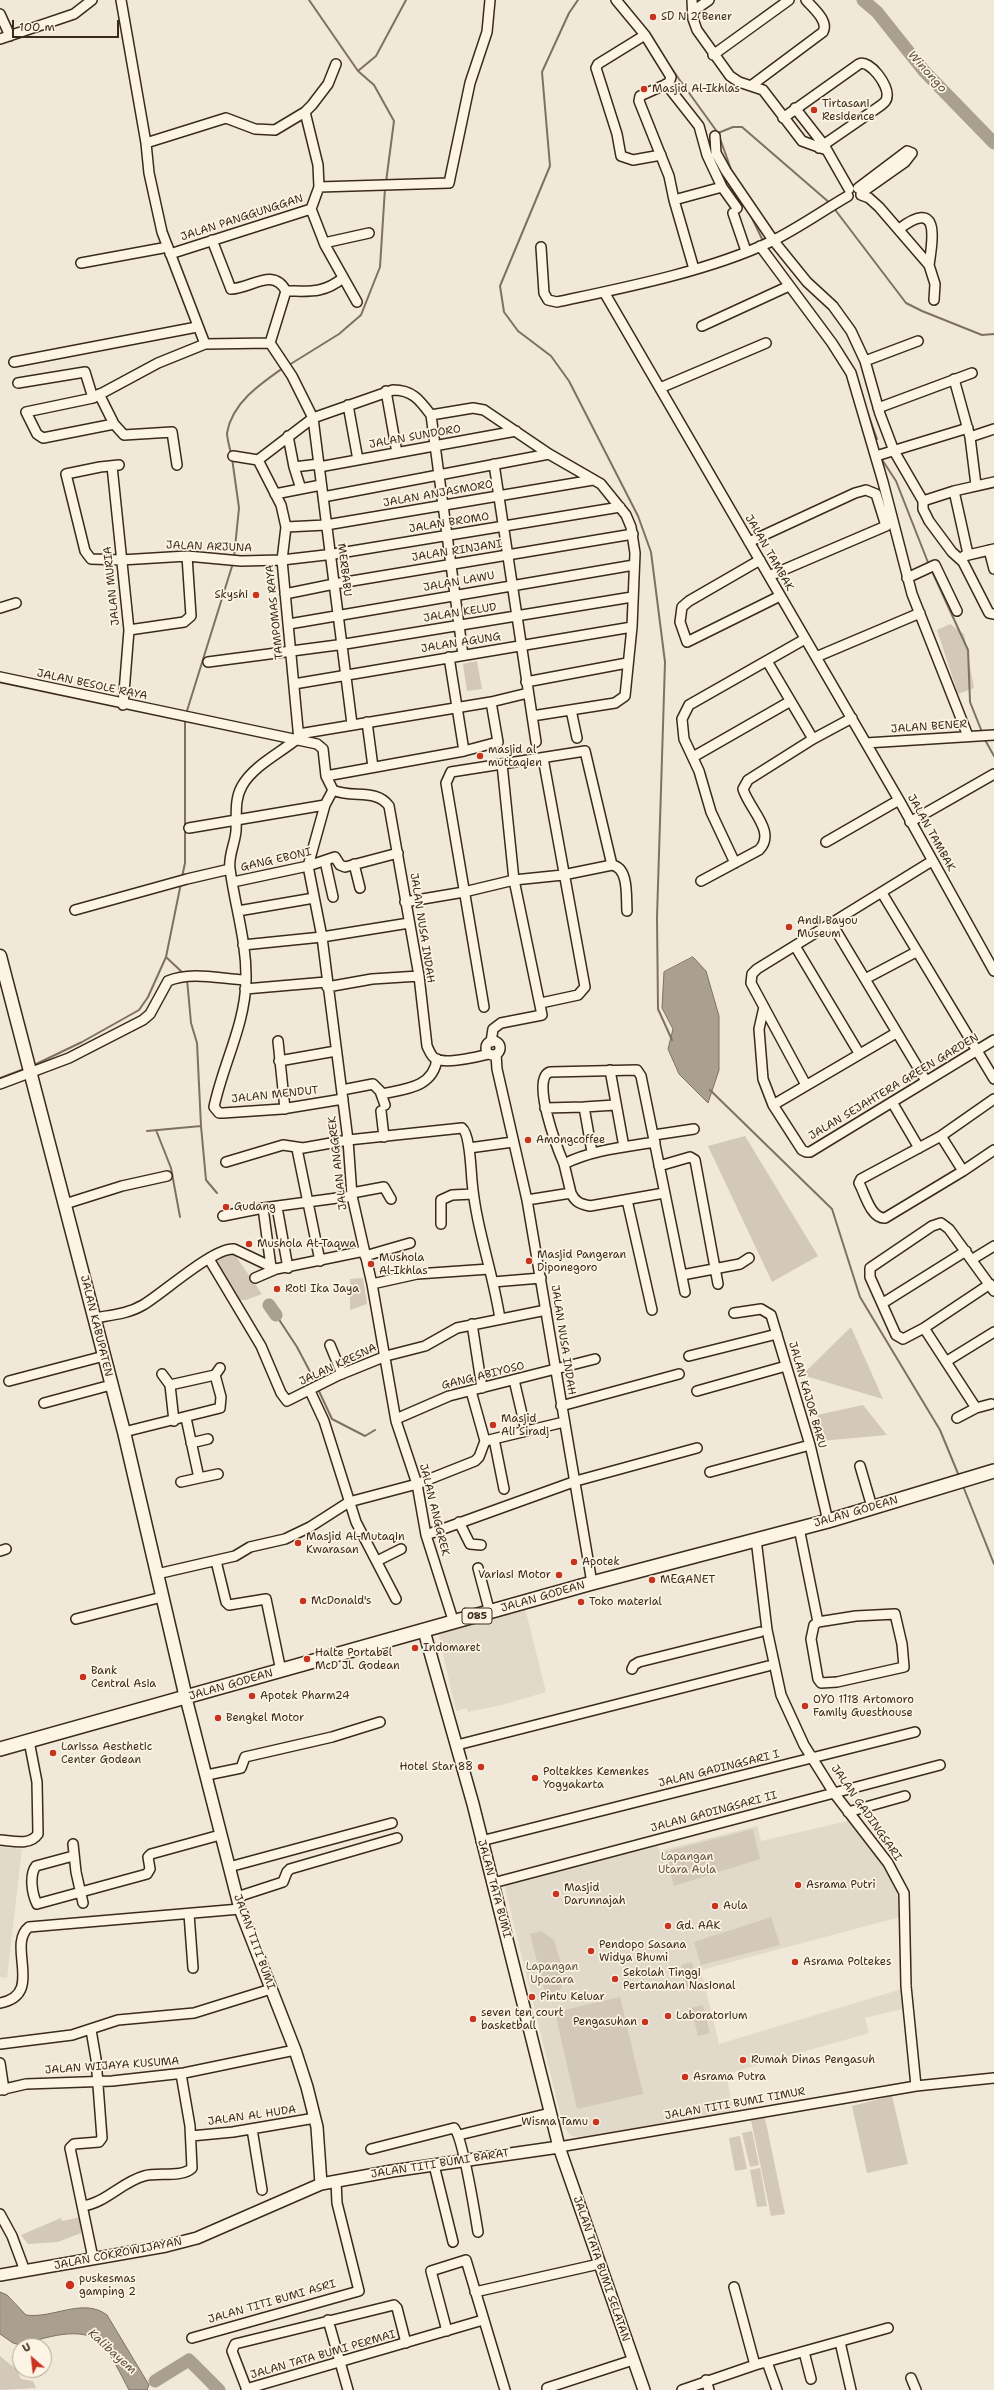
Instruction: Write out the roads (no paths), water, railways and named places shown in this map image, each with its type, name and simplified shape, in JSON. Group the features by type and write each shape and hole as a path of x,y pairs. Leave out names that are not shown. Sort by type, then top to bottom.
{"main road":[{"name":"JALAN KABUPATEN","path":"0,956 124,1432 186,1698"},
{"name":"JALAN GODEAN","path":"0,1749 490,1613 592,1583 828,1521 994,1471"}],"street":[{"path":"0,39 74,14 92,0"},
{"name":"JALAN PANGGUNGGAN","path":"121,0 146,143 149,173 162,232 169,250 212,240 311,209 319,187"},
{"path":"305,112 316,156 319,187 450,183 470,83 487,32 490,0"},
{"path":"617,0 645,35 671,76 671,81 642,95 639,99 669,176 674,200 694,269"},
{"path":"692,0 692,12 697,30 713,55 733,79 763,90 802,141 823,148"},
{"path":"692,12 709,0"},
{"path":"713,55 789,0"},
{"path":"752,85 823,32 825,26 823,20 806,0"},
{"path":"0,14 10,36"},
{"path":"645,35 598,64 596,68 617,134 621,156 633,160 661,155"},
{"path":"783,118 858,64 865,63 870,66 886,88 887,99 880,106 823,148"},
{"path":"146,143 226,118 254,128 271,130 305,112 324,91 336,64"},
{"path":"666,84 699,126 707,155 735,211 746,251"},
{"path":"795,108 823,148 848,192 855,200 860,192 903,159"},
{"path":"715,136 716,153 767,243 789,286 846,364 859,398 876,456 907,578 968,736"},
{"path":"674,200 722,187"},
{"path":"541,247 544,293 548,300 557,302 604,292 694,269 746,251 767,243 848,192"},
{"path":"860,192 869,198 899,229 929,265 936,284 934,300"},
{"path":"311,209 324,243 342,278 357,302"},
{"path":"899,229 915,218 920,217 928,221 934,235 929,265"},
{"path":"324,243 369,233"},
{"path":"114,424 43,438 37,434 26,412 96,396 158,363 205,344 231,345 270,343 286,290 281,282 273,278 233,289 229,288 212,240"},
{"path":"767,243 839,313 866,361 878,408 894,451 922,501 923,509 929,521 952,552 959,558 978,590 988,613 994,614"},
{"path":"81,263 169,250 197,327 205,344"},
{"path":"286,290 317,291 332,286 342,278"},
{"path":"702,326 789,286"},
{"name":"JALAN TAMBAK","path":"604,292 852,718 932,861 990,957 994,971"},
{"path":"14,362 197,327"},
{"path":"866,361 918,342"},
{"name":"MERBABU","path":"270,343 284,362 313,418 352,724"},
{"path":"660,388 766,343"},
{"path":"18,384 85,372 96,396 114,424 124,435 172,432 177,465"},
{"path":"878,408 972,373"},
{"path":"954,379 969,433 976,485"},
{"path":"386,391 397,453"},
{"path":"233,456 257,460 313,418 386,391 407,391 415,396 430,415 463,655"},
{"path":"348,405 358,460"},
{"path":"430,415 478,408 606,489 626,515 633,534 634,564 632,627 624,696 622,700 610,704 532,716"},
{"path":"876,456 969,433 994,429"},
{"name":"JALAN SUNDORO","path":"294,467 358,460 516,431"},
{"path":"288,436 294,467 301,489"},
{"path":"323,497 549,454"},
{"name":"TAMPOMAS RAYA","path":"257,460 284,514 286,527 282,560 292,651 298,738"},
{"path":"494,464 502,527 536,742"},
{"name":"JALAN MURIA","path":"88,558 66,475 75,471 116,466 121,560 129,630 123,705"},
{"name":"JALAN ANJASMORO","path":"286,527 326,525 593,480"},
{"path":"922,501 976,485 994,482"},
{"path":"275,494 321,485"},
{"path":"749,542 855,493 866,490 876,494 886,526 769,576"},
{"path":"954,491 968,554"},
{"name":"JALAN BROMO","path":"282,560 330,555 620,507"},
{"name":"JALAN RINJANI","path":"285,594 334,584 633,534"},
{"path":"959,558 968,554 992,550 994,569"},
{"path":"129,630 184,622 192,616 187,556"},
{"name":"JALAN ARJUNA","path":"88,558 121,560 187,556 240,561 282,560"},
{"path":"760,560 689,601 682,607 680,622 687,642 780,596"},
{"name":"JALAN LAWU","path":"289,624 634,564"},
{"path":"907,578 935,565 958,612"},
{"name":"JALAN KELUD","path":"208,662 341,644 632,597"},
{"path":"0,608 16,603"},
{"path":"816,658 920,613"},
{"name":"JALAN AGUNG","path":"294,684 345,674 632,627"},
{"path":"735,863 712,812 693,757 684,739 681,727 689,705 805,639"},
{"path":"448,657 464,751"},
{"path":"767,661 813,739"},
{"path":"526,682 627,663"},
{"name":"JALAN BESOLE RAYA","path":"0,677 123,705 298,738 317,744 322,749"},
{"path":"245,984 244,946 230,869 236,821 236,805 242,787 252,773 298,738 320,730 491,702 528,693"},
{"path":"326,776 464,751 498,742 491,702"},
{"path":"693,757 790,702"},
{"path":"571,710 577,738"},
{"path":"701,881 759,850 766,838 744,792 746,783 813,739 852,718"},
{"path":"367,722 373,767"},
{"path":"320,730 326,776 333,790"},
{"name":"JALAN BENER","path":"866,743 994,735"},
{"path":"484,1007 464,892 447,778 451,772 543,758 580,750 586,752 612,865"},
{"path":"502,764 514,880 541,1003 578,995 585,987 563,875 543,758"},
{"path":"910,822 994,774"},
{"name":"JALAN ANGGREK","path":"333,790 325,805 308,866 322,937 348,1140 352,1195 386,1356 396,1422 417,1484 426,1535 454,1623"},
{"name":"JALAN NUSA INDAH","path":"333,790 346,795 365,795 384,798 389,806 419,976 426,1046 437,1059"},
{"path":"826,842 899,800"},
{"path":"189,828 325,805"},
{"name":"GANG EBONI","path":"233,882 308,866 335,857 343,867 398,853"},
{"name":"GANG EBONI","path":"325,861 333,897"},
{"path":"806,1085 751,983 752,974 757,969 932,861"},
{"path":"354,864 360,888"},
{"path":"405,902 464,892 514,880 563,875 612,865 618,867 624,873 627,911"},
{"path":"75,910 175,882 230,869"},
{"path":"882,893 916,952 994,1079"},
{"path":"238,911 314,898"},
{"path":"244,946 322,937 409,923"},
{"path":"832,924 926,1081"},
{"path":"796,946 859,1053"},
{"path":"865,980 916,952"},
{"path":"0,1084 30,1069 69,1058 143,1020 150,1014 168,980 186,977 245,984 327,985 372,979 419,976"},
{"name":"JALAN MENDUT","path":"245,984 234,1045 218,1091 215,1109 223,1113 285,1108 342,1094 373,1084 382,1094"},
{"name":"JALAN NUSA INDAH","path":"541,1003 542,1015 501,1024 493,1030 491,1042 486,1046 493,1054 497,1069 527,1200 561,1406 576,1481 592,1583"},
{"path":"764,1007 759,1029 763,1079 773,1105 896,1032"},
{"name":"JALAN SEJAHTERA GREEN GARDEN","path":"773,1105 806,1152 810,1152 994,1040"},
{"path":"278,1041 285,1108"},
{"path":"279,1061 336,1051"},
{"path":"384,1137 382,1094 421,1084 430,1075 437,1059 468,1059 493,1054"},
{"path":"610,1070 624,1147"},
{"path":"664,1193 590,1206 580,1204 574,1200 564,1164 545,1108 542,1082 546,1073 610,1070 632,1070 639,1072 685,1292"},
{"path":"994,1099 941,1136 860,1180 876,1216 882,1219 888,1217 963,1172 994,1150"},
{"path":"892,1102 918,1148"},
{"path":"545,1108 616,1105"},
{"path":"584,1107 592,1152"},
{"path":"226,1162 283,1145 297,1149 348,1140 462,1128 466,1133 469,1148 473,1194 500,1318"},
{"path":"564,1164 592,1152 624,1147 694,1129"},
{"path":"941,1136 963,1172"},
{"path":"469,1148 513,1142"},
{"path":"297,1149 320,1261"},
{"path":"659,1166 690,1157 695,1160 718,1284"},
{"path":"65,1204 122,1186 168,1176"},
{"path":"223,1216 263,1208 308,1203 352,1195 384,1187 390,1199"},
{"path":"527,1200 571,1192"},
{"path":"441,1224 441,1200 452,1195 473,1194"},
{"path":"627,1200 652,1310"},
{"path":"277,1207 288,1268"},
{"path":"263,1208 274,1268"},
{"path":"940,1224 944,1225 966,1251 992,1288 905,1339 900,1339 896,1335 883,1303 870,1277 870,1268 932,1226 940,1224"},
{"path":"95,1318 122,1313 142,1306 209,1259 229,1249 274,1268 288,1268 365,1254 410,1243"},
{"path":"976,1257 994,1246"},
{"path":"883,1303 966,1251"},
{"path":"682,1275 740,1264 749,1258"},
{"name":"JALAN KRESNA","path":"209,1259 261,1346 283,1398 290,1401 342,1374 386,1356 426,1346 451,1330 500,1318 546,1310"},
{"path":"255,1278 274,1268"},
{"path":"372,1284 418,1274 489,1269"},
{"path":"492,1282 541,1278"},
{"name":"JALAN KAJOR BARU","path":"734,1313 761,1309 771,1315 810,1445 828,1521"},
{"path":"472,1324 482,1388"},
{"path":"924,1328 947,1361 976,1408"},
{"path":"947,1361 994,1332"},
{"path":"689,1356 777,1334"},
{"path":"330,1345 342,1374"},
{"path":"10,1381 104,1356"},
{"name":"GANG ABIYOSO","path":"396,1422 441,1398 595,1359"},
{"path":"697,1391 786,1366"},
{"path":"124,1432 186,1418 220,1408 221,1397 217,1372 170,1385"},
{"path":"162,1374 170,1385 174,1421"},
{"path":"561,1406 679,1374"},
{"path":"514,1380 526,1431"},
{"path":"44,1403 111,1385"},
{"path":"315,1388 349,1502 363,1537 377,1561 396,1600"},
{"path":"471,1391 490,1440 504,1489"},
{"path":"957,1418 976,1408 993,1402"},
{"path":"186,1418 199,1478"},
{"path":"157,1574 216,1561 238,1554 250,1547 285,1539 310,1527 349,1502 417,1484 475,1461 490,1440 564,1422"},
{"path":"191,1443 208,1439"},
{"path":"710,1472 810,1445"},
{"path":"426,1535 576,1481 697,1448"},
{"path":"860,1466 872,1507"},
{"path":"181,1482 218,1474"},
{"path":"459,1522 470,1544 481,1545"},
{"path":"799,1528 818,1622"},
{"name":"JALAN GADINGSARI","path":"756,1540 767,1630 781,1695 802,1743 814,1758 834,1793 888,1864 904,1893 906,1986 916,2086"},
{"path":"377,1561 401,1549"},
{"path":"216,1561 228,1605 266,1599 281,1671"},
{"path":"478,1568 490,1613"},
{"path":"76,1619 162,1597"},
{"path":"895,1614 898,1623 904,1666 837,1682 821,1683 818,1679 811,1639 814,1625 818,1622 856,1616 895,1614"},
{"name":"JALAN TATA BUMI","path":"424,1631 457,1745 481,1841 494,1883 559,2147"},
{"path":"632,1669 634,1665 639,1662 760,1632"},
{"path":"457,1745 768,1666"},
{"name":"JALAN TITI BUMI","path":"186,1698 207,1775 220,1835 240,1909 295,2050 315,2118 320,2156 321,2184"},
{"path":"207,1775 241,1768 245,1757 318,1740 380,1722"},
{"name":"JALAN GADINGSARI I","path":"481,1841 915,1732"},
{"path":"0,1840 28,1842 35,1839 38,1834 37,1782 29,1741"},
{"name":"JALAN GADINGSARI II","path":"494,1883 940,1765"},
{"path":"848,1812 905,1796"},
{"path":"229,1867 392,1823"},
{"path":"73,1856 36,1866 32,1876 36,1902 38,1904 147,1874 150,1869 148,1857 151,1854 220,1835"},
{"path":"237,1897 283,1882 287,1872 290,1869 397,1838"},
{"path":"73,1844 73,1856 83,1903"},
{"path":"0,2003 15,1996 22,1986 22,1937 29,1927 240,1909"},
{"path":"189,1914 193,1968"},
{"path":"0,2044 16,2043 91,2030 118,2020 206,2010 271,1989"},
{"path":"91,2030 96,2059 102,2138 99,2142 74,2144 70,2148 93,2258"},
{"name":"JALAN WIJAYA KUSUMA","path":"2,2090 26,2084 97,2081 181,2074 295,2050"},
{"path":"0,2062 2,2090"},
{"path":"83,2206 93,2204 115,2190 144,2176 188,2171 192,2168 192,2136 187,2099 181,2074"},
{"name":"JALAN TITI BUMI TIMUR","path":"559,2147 916,2086 994,2078"},
{"path":"459,2135 550,2113"},
{"name":"JALAN AL HUDA","path":"192,2136 252,2129 315,2118"},
{"path":"371,2149 454,2128 459,2135 465,2160 478,2232"},
{"path":"252,2129 262,2190"},
{"name":"JALAN TITI BUMI BARAT","path":"321,2184 465,2160 559,2147"},
{"name":"JALAN TATA BUMI SELATAN","path":"559,2147 644,2390"},
{"path":"434,2165 453,2242"},
{"name":"JALAN TITI BUMI ASRI","path":"192,2338 359,2291 337,2203 336,2181"},
{"name":"JALAN COKROWIJAYAN","path":"0,2275 166,2246 197,2238 321,2184"},
{"path":"0,2214 12,2236 25,2271"},
{"path":"447,2331 432,2271 465,2256 505,2390"},
{"path":"476,2292 599,2264"},
{"path":"734,2287 755,2365"},
{"path":"246,2390 232,2351 235,2344 328,2320 395,2306 406,2343"},
{"path":"328,2320 348,2390"},
{"name":"JALAN TATA BUMI PERMAI","path":"246,2390 483,2320"},
{"path":"682,2390 706,2380 755,2365 888,2328"},
{"path":"840,2342 851,2390"},
{"path":"804,2352 811,2379"},
{"path":"547,2388 633,2360"},
{"path":"767,2362 777,2390"},
{"path":"911,2378 916,2390"},
{"path":"706,2380 709,2390"}],"water":[{"path":"693,957 706,971 719,1016 719,1070 708,1103 679,1074 668,1049 673,1029 662,1008 664,972"},
{"path":"0,2292 7,2295 26,2315 47,2314 78,2308 98,2310 107,2315 149,2385 147,2390 129,2390 110,2355 94,2338 85,2335 62,2334 47,2338 12,2338 12,2342 0,2334"}],"waterway":[{"path":"309,0 358,71 376,56 406,0"},
{"path":"578,0 569,13 542,72 550,166 500,286 504,312 518,331 551,356 569,381 638,516 651,552 665,662 657,917 658,1009 672,1040"},
{"path":"622,0 628,7"},
{"name":"Winongo","path":"863,0 877,12 924,71 994,143"},
{"path":"666,61 718,133 732,172"},
{"path":"358,71 374,85 394,121 386,182"},
{"path":"718,133 733,127 742,127 831,204"},
{"path":"289,365 339,334 361,315 380,267 385,188"},
{"path":"833,207 906,303 982,335 994,334"},
{"path":"749,212 764,243"},
{"path":"816,314 849,363"},
{"path":"231,454 227,433 235,412 248,395 283,368"},
{"path":"868,414 877,439"},
{"path":"232,458 239,508 234,557"},
{"path":"881,458 896,481 929,565"},
{"path":"186,714 233,563"},
{"path":"931,569 968,650 970,702 982,732"},
{"path":"182,877 185,863 185,718"},
{"path":"984,738 994,756"},
{"path":"32,1066 82,1042 139,1010 148,997 166,957 181,883"},
{"path":"166,957 184,974"},
{"path":"147,1131 201,1126 197,1043 191,1023 187,979"},
{"path":"0,1078 24,1069"},
{"path":"710,1090 832,1209 860,1297 940,1430 959,1476"},
{"path":"201,1126 206,1180 217,1193"},
{"path":"156,1130 171,1168 180,1217"},
{"path":"269,1305 276,1315"},
{"path":"276,1315 297,1347 316,1383"},
{"path":"318,1389 332,1419 365,1436 375,1430"},
{"path":"963,1486 994,1564"},
{"name":"Kalibayem","path":"155,2381 189,2360 219,2390"}],"place":[{"name":"SD N 2 Bener","path":"653,17"},
{"name":"Masjid Al-Ikhlas","path":"644,89"},
{"name":"Tirtasani Residence","path":"814,110"},
{"name":"Skyshi","path":"256,595"},
{"name":"masjid al muttaqien","path":"480,756"},
{"name":"Andi Bayou Museum","path":"789,927"},
{"name":"Amongcoffee","path":"528,1140"},
{"name":"Gudang","path":"226,1207"},
{"name":"Mushola At-Taqwa","path":"249,1244"},
{"name":"Masjid Pangeran Diponegoro","path":"529,1261"},
{"name":"Mushola Al-Ikhlas","path":"371,1264"},
{"name":"Roti Ika Jaya","path":"277,1289"},
{"name":"Masjid Ali Siradj","path":"493,1425"},
{"name":"Masjid Al-Mutaqin Kwarasan","path":"298,1543"},
{"name":"Apotek","path":"574,1562"},
{"name":"Variasi Motor","path":"559,1575"},
{"name":"MEGANET","path":"652,1580"},
{"name":"McDonald's","path":"303,1601"},
{"name":"Toko material","path":"581,1602"},
{"name":"Indomaret","path":"415,1648"},
{"name":"Halte Portabel McD Jl. Godean","path":"307,1659"},
{"name":"Bank Central Asia","path":"83,1677"},
{"name":"Apotek Pharm24","path":"252,1696"},
{"name":"OYO 1118 Artomoro Family Guesthouse","path":"805,1706"},
{"name":"Bengkel Motor","path":"218,1718"},
{"name":"Larissa Aesthetic Center Godean","path":"53,1753"},
{"name":"Hotel Star 88","path":"481,1767"},
{"name":"Poltekkes Kemenkes Yogyakarta","path":"535,1778"},
{"name":"Asrama Putri","path":"798,1885"},
{"name":"Masjid Darunnajah","path":"556,1894"},
{"name":"Aula","path":"715,1906"},
{"name":"Gd. AAK","path":"668,1926"},
{"name":"Pendopo Sasana Widya Bhumi","path":"591,1951"},
{"name":"Asrama Poltekes","path":"795,1962"},
{"name":"Sekolah Tinggi Pertanahan Nasional","path":"615,1979"},
{"name":"Pintu Keluar","path":"532,1997"},
{"name":"Laboratorium","path":"668,2016"},
{"name":"seven ten court basketball","path":"473,2019"},
{"name":"Pengasuhan","path":"645,2022"},
{"name":"Rumah Dinas Pengasuh","path":"743,2060"},
{"name":"Asrama Putra","path":"685,2077"},
{"name":"Wisma Tamu","path":"596,2122"},
{"name":"puskesmas gamping 2","path":"70,2285"}],"park label":[{"name":"Lapangan Utara Aula","path":"687,1863"},
{"name":"Lapangan Upacara","path":"552,1973"}]}
